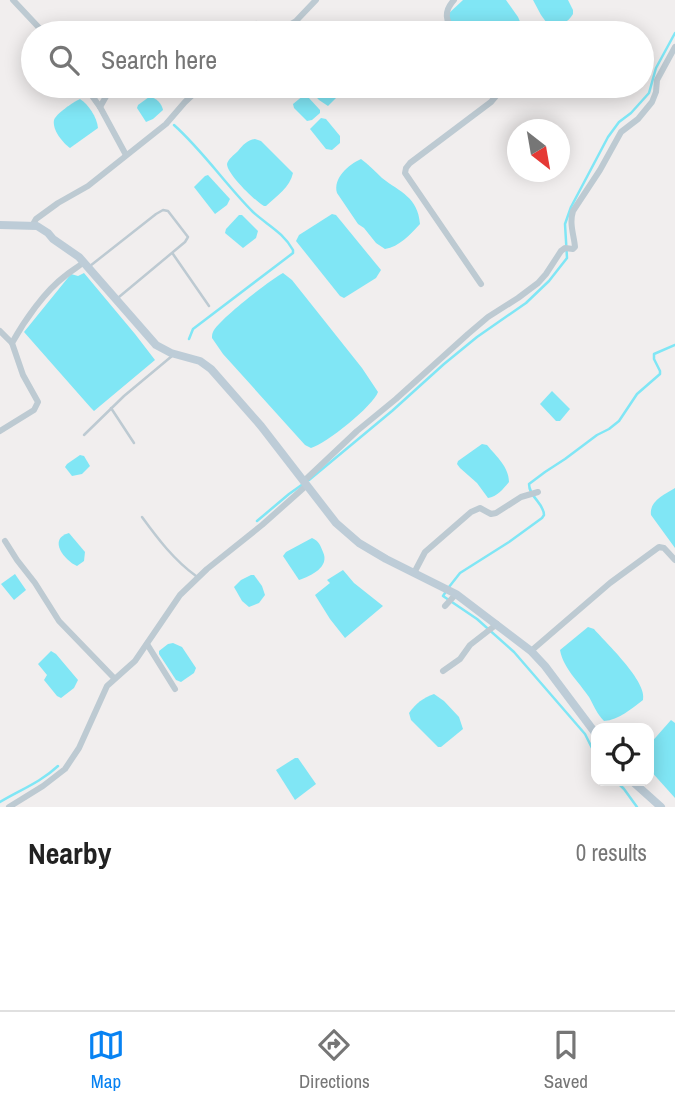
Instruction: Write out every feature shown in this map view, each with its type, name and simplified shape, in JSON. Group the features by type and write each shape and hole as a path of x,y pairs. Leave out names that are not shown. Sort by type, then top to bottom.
{"main road":[{"path":"0,225 42,228 86,265 156,345 174,354 200,361 211,369 261,426 346,533 359,543 441,587 451,599 531,651 591,727"},
{"path":"637,786 660,807"}],"street":[{"path":"13,0 33,21"},
{"path":"296,21 316,0"},
{"path":"446,21 445,15 454,0"},
{"path":"654,97 657,80 675,47"},
{"path":"94,98 126,155"},
{"path":"100,107 105,98"},
{"path":"32,226 36,219 88,186 166,124 189,98"},
{"path":"481,284 405,173 410,163 494,98"},
{"path":"9,807 65,769 79,748 107,686 135,661 180,595 207,569 262,525 363,426 468,334 488,317 538,284 561,251 576,246 572,229 573,211 621,132 638,119 654,98"},
{"path":"12,343 27,319 64,276 86,265"},
{"path":"0,331 12,343 23,375 38,402 34,410 0,431"},
{"path":"414,573 433,543 471,512 480,508 491,514 496,513 521,497 538,492"},
{"path":"5,541 59,621 114,678"},
{"path":"531,651 610,583 659,547 664,548 675,560"},
{"path":"443,671 460,659 470,645 496,626"},
{"path":"147,644 175,689"}],"lane":[{"path":"86,265 163,210 168,211 188,237 116,299"},
{"path":"172,253 209,306"},
{"path":"84,435 174,354"},
{"path":"111,408 134,443"},
{"path":"142,517 158,540 199,578"}],"water":[{"path":"463,0 506,0 520,21 450,21 447,15"},
{"path":"533,0 568,0 573,10 567,21 545,21"},
{"path":"148,98 154,98 163,110 146,122 137,108"},
{"path":"300,98 309,98 320,113 307,121 293,104"},
{"path":"317,98 336,98 328,106"},
{"path":"80,99 92,111 98,128 70,148 56,132 54,120 65,108"},
{"path":"321,118 326,119 340,136 340,143 332,150 326,149 310,129"},
{"path":"255,139 261,141 293,173 286,187 266,206 242,187 227,164 245,143"},
{"path":"361,159 407,196 419,215 420,224 404,240 390,248 385,249 376,243 358,224 337,193 339,177"},
{"path":"208,175 230,199 227,205 215,214 194,187"},
{"path":"332,214 336,215 381,270 376,278 344,298 296,241 299,235"},
{"path":"239,215 258,231 256,238 243,248 225,233"},
{"path":"84,273 155,360 94,411 24,332 71,274 78,276"},
{"path":"283,273 292,280 378,392 368,406 348,424 311,448 305,445 223,354 212,338 213,332 224,319"},
{"path":"552,391 570,409 560,421 556,421 540,404"},
{"path":"482,444 487,445 498,458 509,482 502,490 488,498 457,464"},
{"path":"80,455 84,456 90,466 82,474 72,476 65,467"},
{"path":"675,488 675,548 651,515 651,510 655,502"},
{"path":"69,533 85,552 84,561 77,566 60,550 59,540"},
{"path":"312,538 320,545 324,562 314,573 299,580 283,556"},
{"path":"343,570 354,583 383,606 345,638 315,595 330,583 327,580"},
{"path":"15,574 26,590 14,600 1,584"},
{"path":"254,575 262,586 265,595 259,603 249,607 234,587"},
{"path":"588,627 594,629 625,663 643,692 643,700 615,719 604,721 599,716 562,657 560,650"},
{"path":"173,643 182,647 196,668 194,673 181,682 176,680 159,654 159,651"},
{"path":"51,651 78,680 74,688 61,698 44,680 47,675 38,664"},
{"path":"434,694 459,717 463,729 441,747 411,720 409,713 420,701"},
{"path":"671,720 675,723 675,798 654,775 654,739"},
{"path":"298,758 316,784 295,800 276,770"}],"waterway":[{"path":"654,75 675,33"},
{"path":"309,480 444,364 526,303 549,281 567,258 565,224 571,207 608,137 619,122 644,98"},
{"path":"174,125 253,212 280,233 293,250 293,253 193,329 189,339"},
{"path":"449,587 460,573 542,518 542,507 531,493 529,484 619,421 637,394 660,374 654,354 675,345"},
{"path":"257,521 303,484"},
{"path":"445,593 443,596 477,619 514,652 585,734 591,746"},
{"path":"0,802 58,766"},
{"path":"621,786 637,807"}]}
